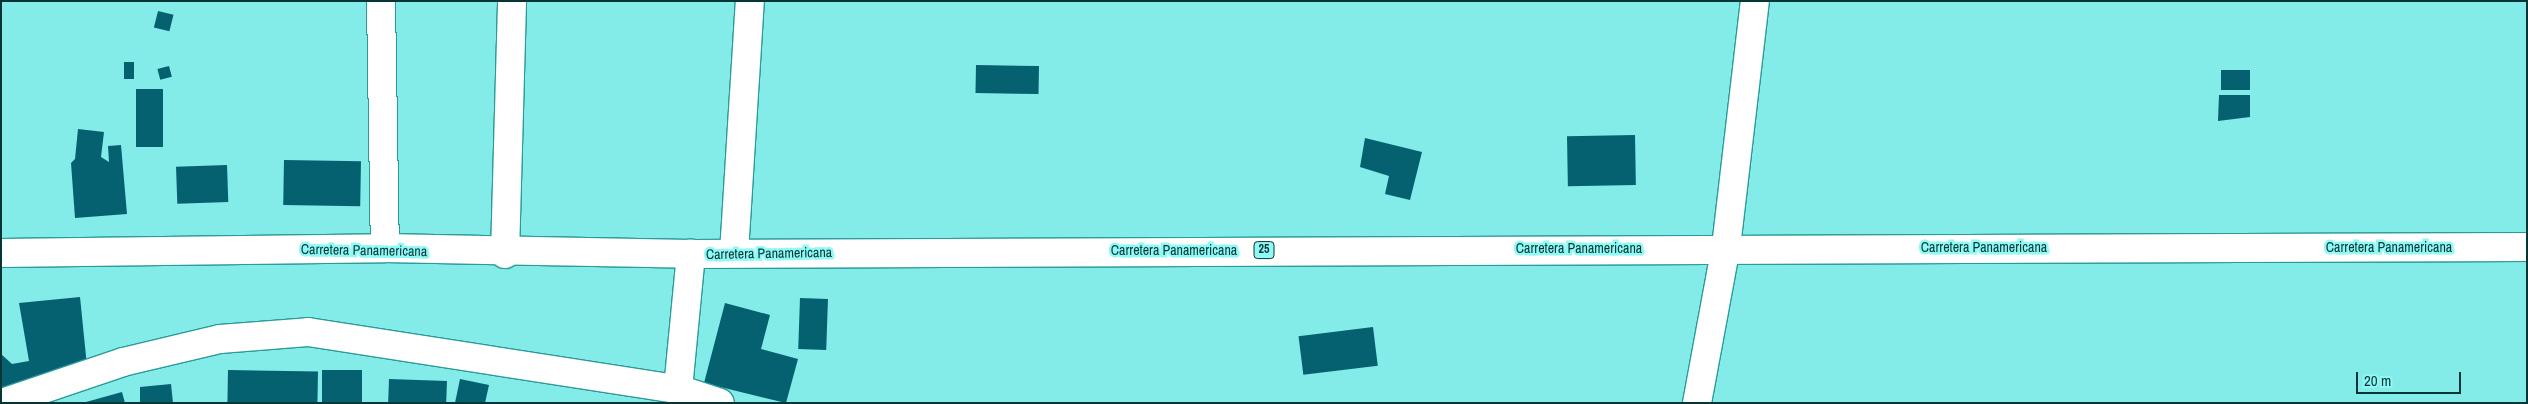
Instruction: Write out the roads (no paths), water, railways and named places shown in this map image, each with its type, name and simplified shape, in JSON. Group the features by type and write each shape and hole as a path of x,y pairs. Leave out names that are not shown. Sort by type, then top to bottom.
{"main road":[{"path":"382,1 385,248"},
{"path":"505,254 512,1"},
{"path":"734,252 750,1"},
{"path":"1697,403 1726,247 1755,1"},
{"name":"Carretera Panamericana","path":"1,253 385,248 505,254 691,254 734,252 1726,247 2527,247"},
{"path":"678,389 691,254"},
{"path":"2,403 123,362 220,338 308,332 678,389 720,403"}]}
